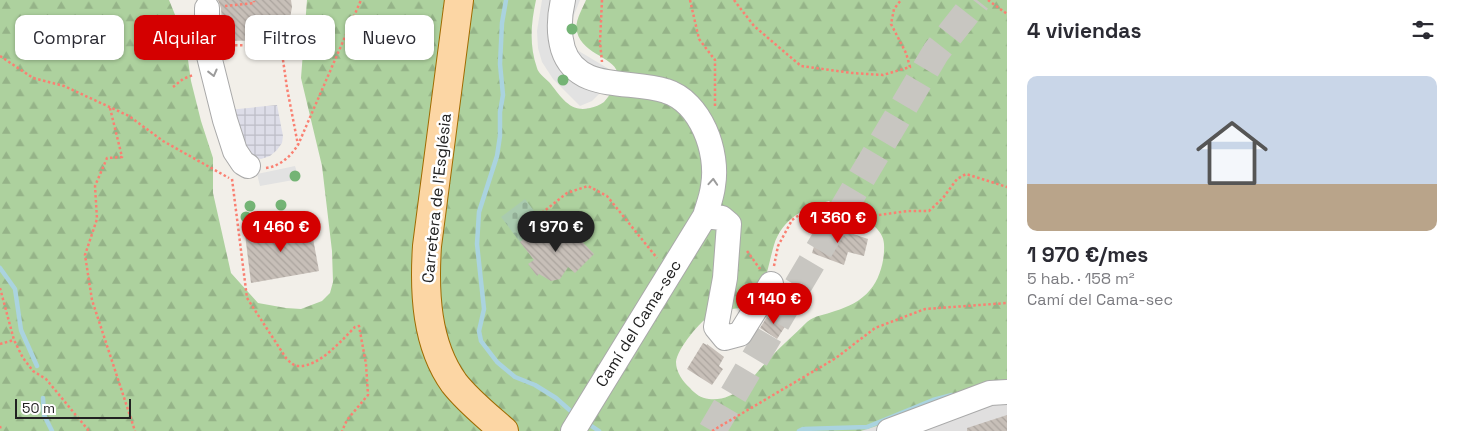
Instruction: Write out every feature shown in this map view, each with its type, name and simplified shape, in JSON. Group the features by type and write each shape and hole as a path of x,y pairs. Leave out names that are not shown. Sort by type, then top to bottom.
{"main road":[{"name":"Carretera de l'Església","path":"459,0 425,273 426,300 429,320 437,348 454,382 468,398 504,431"}],"street":[{"name":"Camí del Cama-sec","path":"563,0 559,26 561,41 566,57 576,70 585,76 600,81 607,72 668,91 686,102 705,127 713,156 714,185 705,216 573,431"},
{"path":"207,8 207,15"},
{"path":"210,60 230,138 239,158 240,173"},
{"path":"705,216 722,218 729,224 725,278 716,327 726,338 740,334 771,284"},
{"path":"889,431 990,393 1007,392"}],"path":[{"path":"0,56 33,78 64,86 86,95 129,116 163,141 240,173 278,165 298,145 361,0"},
{"path":"602,0 600,42 607,72"},
{"path":"690,0 698,39 715,60 715,109"},
{"path":"734,0 754,26 801,66 883,75 910,67 906,52 891,24 894,9 901,0"},
{"path":"988,0 1007,14"},
{"path":"207,8 254,3 254,1"},
{"path":"235,45 281,46 298,145"},
{"path":"174,88 183,79 197,73"},
{"path":"110,108 122,157 107,158 95,186 98,219 84,255 92,300 135,431"},
{"path":"240,173 247,298 286,358 293,364 300,366 312,363 330,351 354,327 359,326 366,364 368,395 347,420 342,431"},
{"path":"771,284 778,246 792,220 802,213 813,210 857,218 929,210 943,198 957,179 966,174 1007,187"},
{"path":"538,216 567,193 588,186 607,196 670,272"},
{"path":"729,224 771,284"},
{"path":"0,288 14,340 23,358 33,371 46,379 89,431"},
{"path":"712,431 836,358 875,328 925,309 1007,303"},
{"path":"0,344 14,340"},
{"path":"0,426 1,431"}],"shaded area":[{"path":"542,0 580,0 568,30 571,40 577,50 614,72 611,82 592,101 580,106 553,79 542,62 538,48 537,31"},
{"path":"277,105 283,136 282,143 270,156 261,159 252,158 228,110"},
{"path":"295,166 299,179 260,186 257,174"},
{"path":"1007,385 1007,431 861,431 931,408"}],"green space":[{"path":"0,0 169,0 175,15 134,15 134,60 188,60 201,121 213,158 213,193 231,273 258,303 301,309 322,301 330,293 333,282 332,251 322,166 301,78 302,60 335,60 335,15 306,15 307,0 536,0 532,34 534,59 538,70 566,102 571,106 583,109 594,107 604,102 615,87 618,76 615,68 608,61 590,50 582,42 577,32 577,20 586,0 1007,0 1007,385 861,431 0,431","holes":["829,201 837,210 845,215 853,215 863,219 878,229 881,234 884,244 884,256 874,285 863,297 854,303 817,316 807,322 743,387 728,397 709,399 696,394 682,380 676,366 677,356 690,335 712,314 745,307 762,286 778,236 796,215 811,207"]},
{"path":"525,199 544,224 520,242 501,217"}],"building":[{"path":"218,0 291,0 292,7 291,15 245,15 245,41 235,41 235,15 221,15"},
{"path":"278,223 279,229 298,225 308,228 312,233 319,271 251,283 245,234 263,232 262,226"},
{"path":"821,223 868,239 864,256 848,252 844,265 812,253"},
{"path":"544,224 556,241 568,227 594,254 575,273 568,267 560,279 551,281 539,274 537,276 528,264 534,260 520,242"},
{"path":"771,310 788,322 777,339 760,328"},
{"path":"703,343 724,357 719,366 723,369 712,385 687,369"},
{"path":"1007,415 1007,431 967,431 967,428"}],"waterway":[{"path":"506,0 502,23 500,64 503,95 500,112 500,136 497,156 479,212 477,244 484,309 479,331 481,341 497,362 515,377 535,385 556,398 574,414"},
{"path":"0,268 15,289 21,330 37,366"},
{"path":"799,431 803,429 867,427 933,400 952,395"},
{"path":"43,398 44,415 52,431"},
{"path":"587,423 599,431"}],"tunnel":[{"path":"712,431 936,52 977,0"}]}
